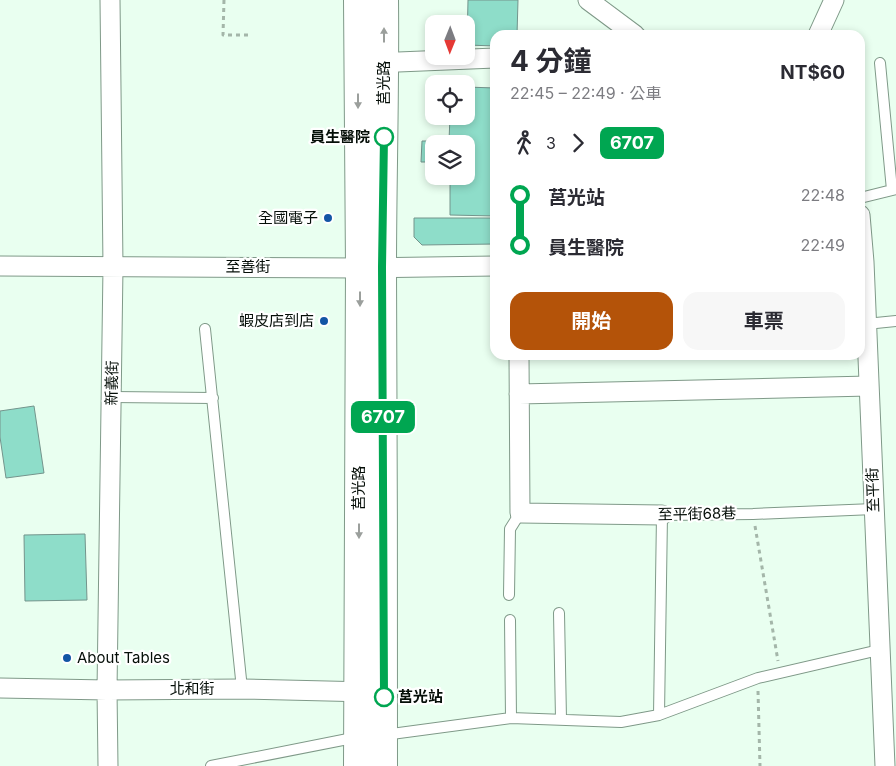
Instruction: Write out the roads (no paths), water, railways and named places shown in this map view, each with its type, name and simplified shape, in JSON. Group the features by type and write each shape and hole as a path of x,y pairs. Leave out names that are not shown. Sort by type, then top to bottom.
{"main road":[{"name":"莒光路","path":"358,0 371,63"},
{"name":"莒光路","path":"358,766 370,736 371,63 384,0"},
{"name":"莒光路","path":"370,736 383,766"}],"street":[{"name":"新義街","path":"108,766 107,690 114,267 110,0"},
{"path":"588,0 627,30"},
{"path":"820,30 834,0"},
{"path":"371,63 490,58"},
{"name":"至善街","path":"0,266 371,268 490,266"},
{"name":"至平街","path":"865,308 885,766"},
{"path":"519,360 520,513"},
{"path":"519,394 869,386"},
{"name":"至平街68巷","path":"520,513 662,515"},
{"name":"北和街","path":"0,688 107,690 242,689 371,692"}],"lane":[{"path":"865,197 894,189 880,63"},
{"path":"866,324 896,321"},
{"path":"205,329 242,689"},
{"path":"112,397 213,398"},
{"name":"至平街68巷","path":"662,515 753,514 874,509"},
{"path":"509,595 510,529 520,513"},
{"path":"659,715 662,515"},
{"path":"559,613 561,719"},
{"path":"510,620 511,718"},
{"path":"211,766 370,736 511,718 621,722 659,715 758,678 879,650"}],"place":[{"name":"員生醫院","path":"384,137"},
{"name":"全國電子","path":"328,218"},
{"name":"蝦皮店到店","path":"324,321"},
{"name":"About Tables","path":"67,658"},
{"name":"莒光站","path":"384,697"}]}
